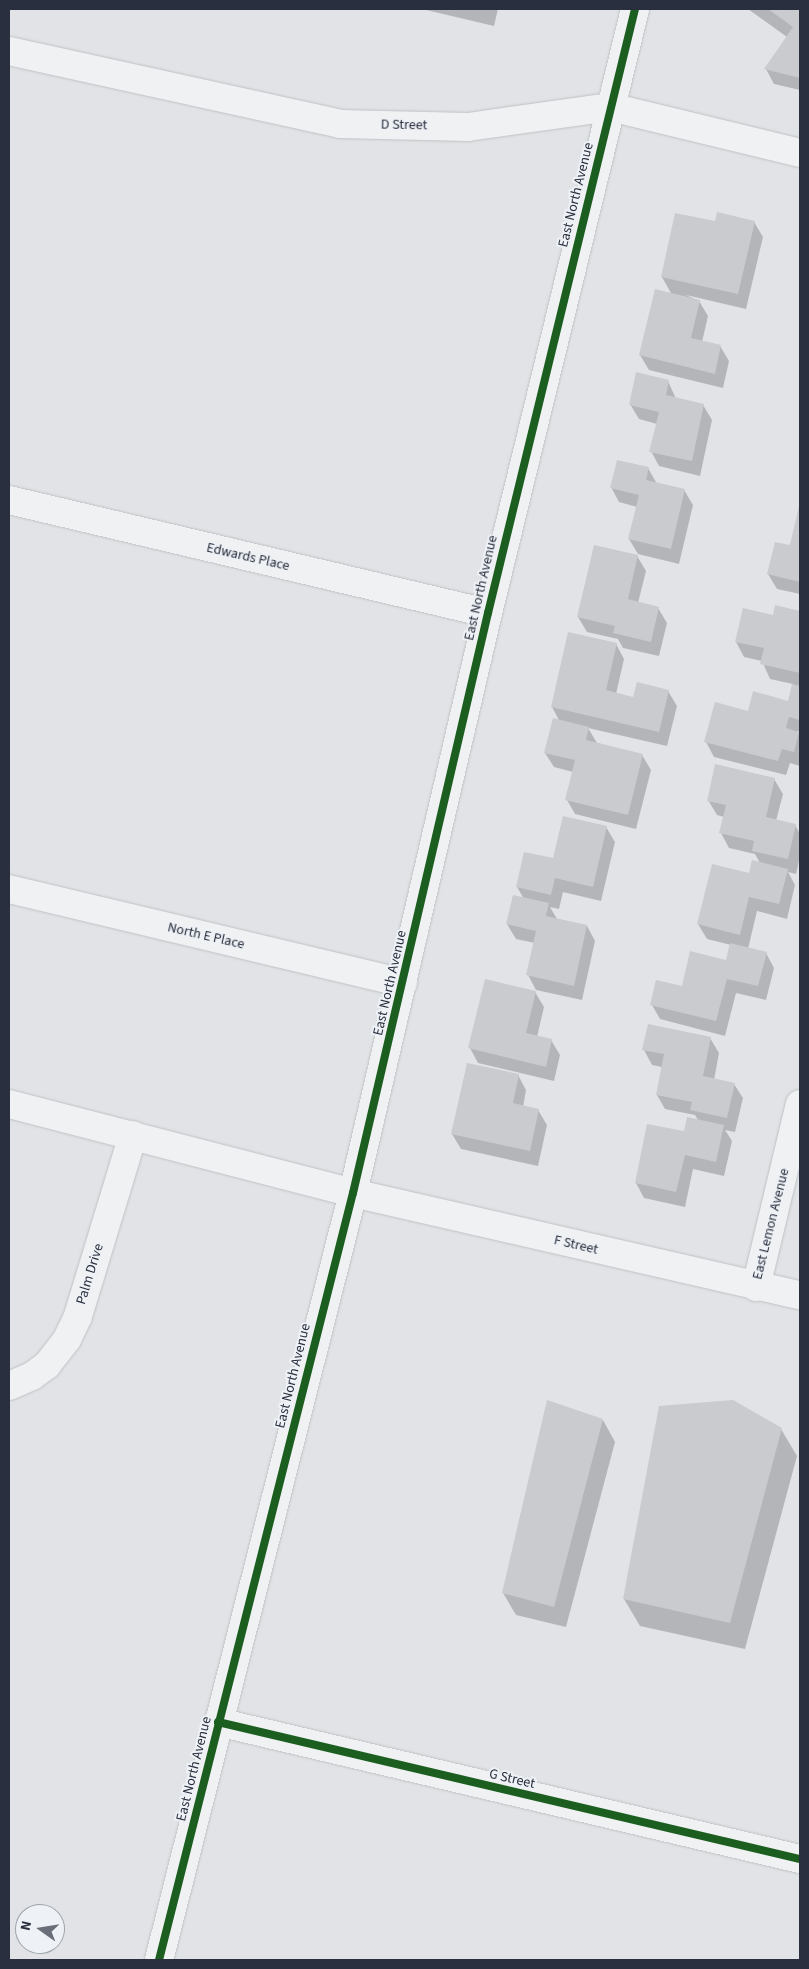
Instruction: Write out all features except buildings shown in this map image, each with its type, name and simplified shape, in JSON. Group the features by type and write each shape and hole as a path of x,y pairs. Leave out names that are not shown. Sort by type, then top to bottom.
{"street":[{"name":"East North Avenue","path":"159,1960 353,1193 488,613 635,9"},
{"name":"D Street","path":"9,51 340,124 468,127 610,107 800,153"},
{"name":"Edwards Place","path":"9,500 488,613"},
{"name":"North E Place","path":"9,890 403,983"},
{"path":"9,1104 353,1193"},
{"name":"East Lemon Avenue","path":"756,1287 800,1104"},
{"name":"Palm Drive","path":"9,1386 32,1376 47,1365 67,1339 78,1316 133,1135"},
{"name":"F Street","path":"353,1193 756,1287 800,1295"},
{"name":"G Street","path":"218,1722 800,1860"}],"cycle path":[{"path":"159,1960 353,1193 488,613 635,9"},
{"path":"218,1722 800,1859"}]}
